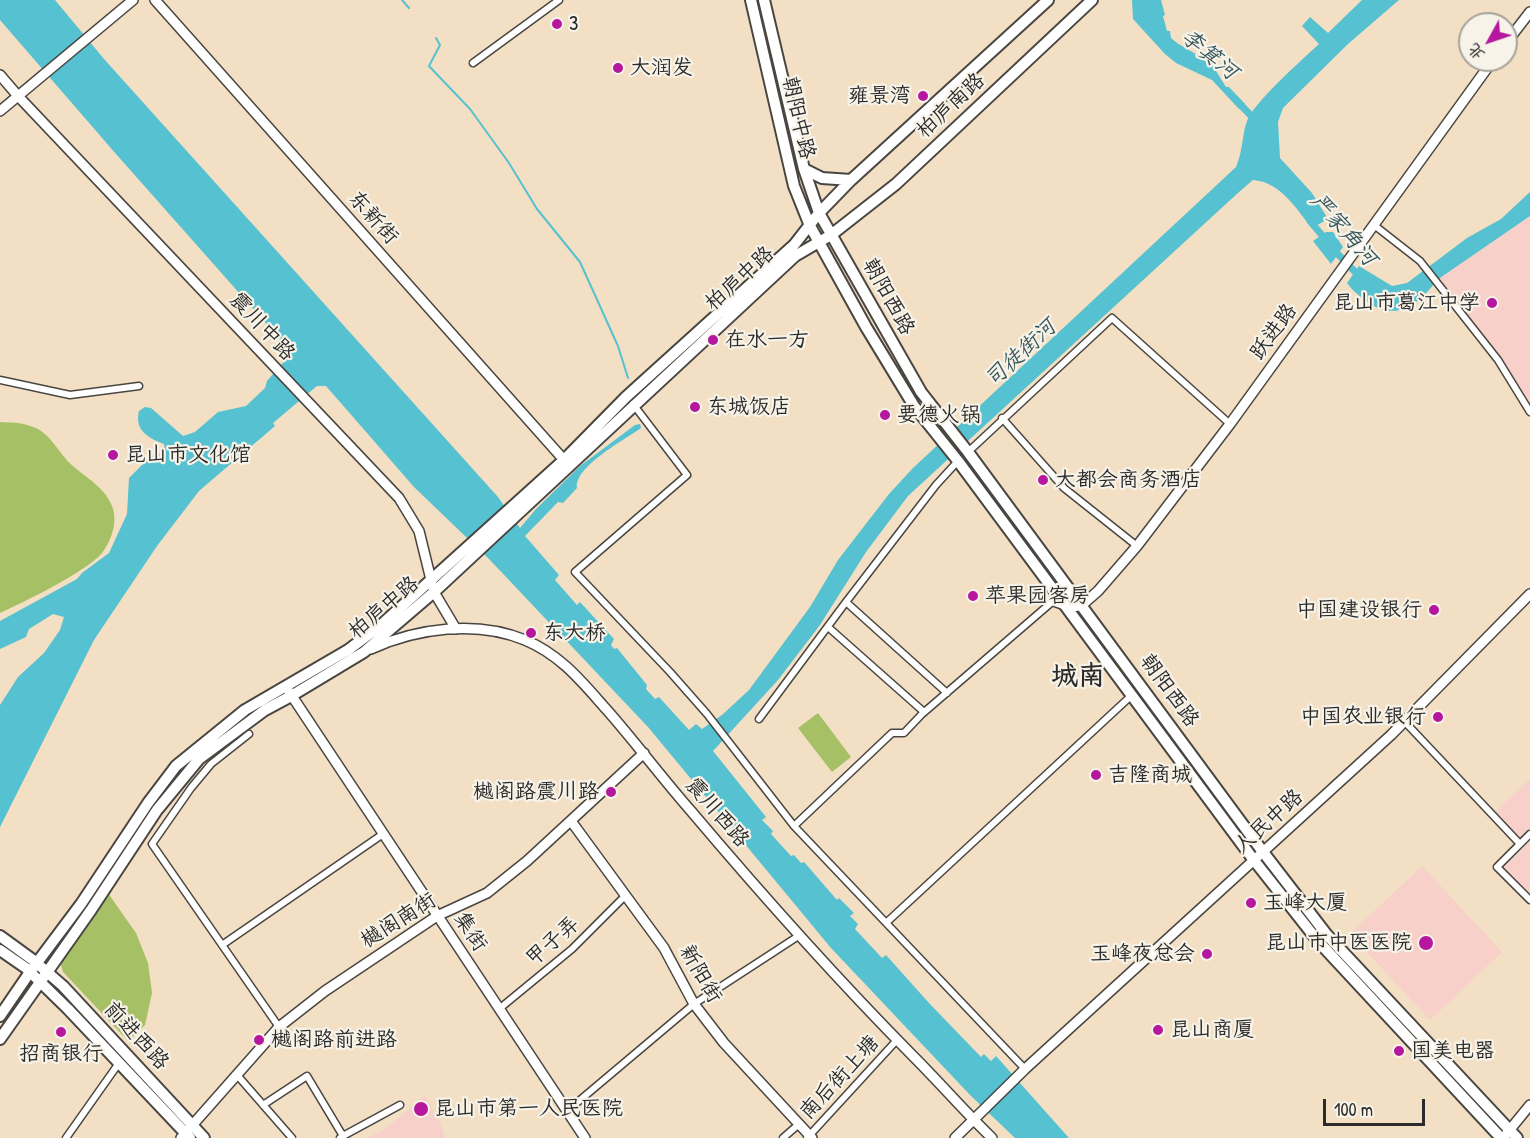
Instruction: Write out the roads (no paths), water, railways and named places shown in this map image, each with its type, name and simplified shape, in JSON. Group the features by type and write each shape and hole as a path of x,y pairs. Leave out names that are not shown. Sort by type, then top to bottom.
{"main road":[{"name":"朝阳中路","path":"751,0 794,186 818,241"},
{"name":"朝阳中路","path":"764,0 804,168 819,213 831,235"},
{"name":"柏庐南路","path":"819,213 851,180 1048,0"},
{"name":"柏庐南路","path":"831,235 896,184 1092,0"},
{"path":"804,168 822,178 851,180"},
{"name":"柏庐中路","path":"525,500 626,397 794,245 819,213"},
{"name":"柏庐中路","path":"0,1039 91,910 157,810 199,759 243,724 363,640 430,580 453,566 795,256 831,235"},
{"name":"朝阳西路","path":"831,235 921,392 1082,605 1258,856"},
{"name":"朝阳西路","path":"818,241 914,406 956,458 1132,695 1258,856 1326,935 1508,1136"},
{"name":"柏庐中路","path":"0,1016 176,766 244,710 289,691 364,652 434,592 453,566"},
{"path":"0,936 33,968"},
{"path":"0,950 33,968"},
{"name":"前进西路","path":"33,968 43,977 63,986 187,1134 204,1138"}],"street":[{"path":"0,111 133,0"},
{"name":"东新街","path":"155,0 564,460"},
{"path":"473,63 559,0"},
{"path":"1518,28 1530,12"},
{"name":"跃进路","path":"1082,605 1098,591 1137,546 1230,424 1484,72"},
{"name":"震川中路","path":"0,75 399,498 419,531 434,592 456,629"},
{"path":"1374,225 1420,261 1498,360 1530,412"},
{"path":"966,450 1112,318 1230,424"},
{"path":"0,380 70,395 139,386"},
{"path":"633,404 687,475 575,572 670,672 794,826 1025,1069"},
{"path":"1002,418 1064,488 1137,546"},
{"path":"759,719 956,458"},
{"name":"人民中路","path":"955,1138 1025,1069 1405,722 1530,594"},
{"path":"846,602 946,693"},
{"path":"794,826 892,733 904,733 924,712 1052,602 1069,608 1082,605"},
{"path":"828,627 924,712"},
{"name":"震川西路","path":"364,652 391,640 456,629 493,630 526,640 569,666 645,753 690,810 800,935 992,1138"},
{"name":"集街","path":"289,691 585,1138"},
{"path":"886,922 1132,695"},
{"path":"1405,722 1520,844"},
{"path":"249,734 212,764 152,844 279,1027"},
{"name":"樾阁南街","path":"187,1134 279,1027 325,991 437,916 487,893 527,861 645,753"},
{"name":"新阳街","path":"571,821 664,948 694,1004 724,1043 810,1137"},
{"path":"222,945 383,834"},
{"path":"1530,834 1497,867 1530,900"},
{"name":"甲子弄","path":"500,1009 572,949 625,896"},
{"path":"567,1111 694,1004 800,935"},
{"name":"南后街上塘","path":"810,1137 897,1040"},
{"path":"66,1138 123,1058"},
{"path":"237,1075 292,1138"},
{"path":"263,1105 307,1076 341,1137 400,1105"},
{"path":"1508,1136 1530,1105"},
{"path":"783,1138 799,1124"}],"water":[{"path":"0,0 55,0 104,59 498,497 520,528 580,466 635,425 640,424 641,428 591,463 583,471 577,488 563,503 558,502 525,536 559,575 555,580 577,605 580,602 614,639 611,645 614,649 617,648 647,685 646,689 655,699 659,697 689,730 696,724 702,729 722,715 749,690 810,607 838,560 889,494 913,468 1236,167 1245,126 1252,113 1280,81 1319,44 1302,26 1310,17 1328,33 1362,0 1399,0 1348,44 1283,108 1278,122 1280,158 1312,193 1328,219 1312,228 1280,191 1263,182 1253,180 1239,192 908,496 866,552 820,625 778,680 713,751 766,817 762,820 773,831 771,834 791,856 794,855 801,863 804,862 837,900 839,898 854,913 850,916 858,924 855,929 882,958 886,955 981,1057 984,1054 991,1061 996,1056 1069,1138 1015,1138 971,1096 831,948 648,727 489,559 414,487 326,386 317,386 273,423 275,426 199,491 157,546 94,640 0,827 0,705 18,677 44,653 60,630 64,617 53,614 29,629 26,637 0,649 0,621 77,579 109,553 127,514 129,478 151,456 165,450 164,444 148,436 141,429 139,411 145,407 151,408 183,436 195,432 218,412 246,406 265,388 267,381 289,356 287,347 0,20"},
{"path":"1132,0 1161,0 1165,15 1163,16 1171,38 1211,63 1226,87 1229,87 1245,104 1239,109 1212,80 1176,63 1165,54 1133,19"},
{"path":"1530,192 1530,216 1437,280 1414,304 1396,311 1376,307 1347,283 1359,266 1392,286 1407,283 1467,238 1501,219"},
{"path":"1326,232 1333,232 1343,247 1331,264 1313,241"}],"waterway":[{"path":"402,0 409,8"},
{"path":"436,38 440,45 429,66 470,109 509,163 537,209 580,262 618,346 628,378"},
{"name":"李箕河","path":"1237,101 1256,121"},
{"name":"严家角河","path":"1310,221 1326,240"},
{"name":"严家角河","path":"1333,249 1361,278"}],"place":[{"name":"3","path":"557,24"},
{"name":"大润发","path":"618,68"},
{"name":"雍景湾","path":"923,96"},
{"name":"昆山市葛江中学","path":"1492,303"},
{"name":"在水一方","path":"713,340"},
{"name":"东城饭店","path":"695,407"},
{"name":"要德火锅","path":"885,415"},
{"name":"昆山市文化馆","path":"113,455"},
{"name":"大都会商务酒店","path":"1043,480"},
{"name":"苹果园客房","path":"973,596"},
{"name":"中国建设银行","path":"1434,610"},
{"name":"东大桥","path":"531,633"},
{"name":"中国农业银行","path":"1438,717"},
{"name":"吉隆商城","path":"1096,775"},
{"name":"樾阁路震川路","path":"611,792"},
{"name":"玉峰大厦","path":"1251,903"},
{"name":"昆山市中医医院","path":"1426,943"},
{"name":"玉峰夜总会","path":"1207,954"},
{"name":"昆山商厦","path":"1158,1030"},
{"name":"招商银行","path":"61,1032"},
{"name":"樾阁路前进路","path":"259,1040"},
{"name":"国美电器","path":"1399,1051"},
{"name":"昆山市第一人民医院","path":"421,1109"}],"district":[{"name":"城南","path":"1078,677"}],"water label":[{"name":"司徒街河","path":"1021,354"}]}
